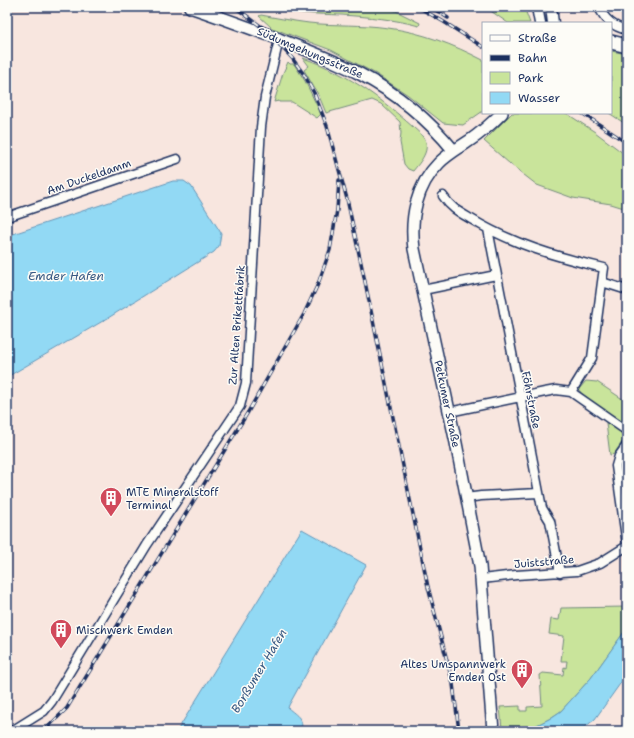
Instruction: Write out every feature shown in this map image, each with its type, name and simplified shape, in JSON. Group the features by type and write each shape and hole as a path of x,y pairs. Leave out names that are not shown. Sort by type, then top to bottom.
{"main road":[{"name":"Südumgehungsstraße","path":"190,7 248,27 343,66 375,83 417,113 454,151"},
{"path":"612,42 627,46"},
{"name":"Petkumer Straße","path":"492,729 482,579 478,551 423,290 413,238 413,225 416,204 420,191 428,176 439,163 478,135 501,114"}],"street":[{"path":"536,7 540,22"},
{"path":"551,7 553,22"},
{"path":"599,7 610,22"},
{"path":"612,24 627,30"},
{"name":"Zur Alten Brikettfabrik","path":"12,731 44,711 52,701 147,545 240,406 246,383 261,122 279,40"},
{"name":"Am Duckeldamm","path":"7,217 178,158"},
{"path":"443,196 449,206 488,229 534,249 604,268 592,358 570,392"},
{"name":"Föhrstraße","path":"488,229 519,397 542,508 550,521 560,573"},
{"path":"423,290 496,275"},
{"path":"602,282 627,290"},
{"path":"449,412 556,390 570,392 627,431"},
{"path":"627,446 619,456 616,466 627,546"},
{"path":"466,498 539,492"},
{"name":"Juiststraße","path":"482,579 577,571 600,563 627,546"}],"green space":[{"path":"268,7 388,7 420,23 419,26 381,19 314,14"},
{"path":"485,7 524,7 530,22 507,22"},
{"path":"261,15 309,23 368,26 400,30 425,36 461,49 482,60 482,112 463,125 443,123 408,95 376,74 331,50 272,28 259,16"},
{"path":"612,51 627,54 627,125 610,114 612,114"},
{"path":"303,58 337,72 353,81 382,101 424,137 426,142 426,151 413,171 408,169 404,164 400,142 400,122 381,104 372,100 326,113 319,96 304,70 309,66"},
{"path":"288,62 290,64 294,64 305,81 321,114 317,118 292,102 274,102"},
{"path":"511,114 568,114 627,156 627,209 611,204 573,198 537,185 484,141"},
{"path":"586,381 597,382 627,402 627,425 619,421 581,393 579,389"},
{"path":"607,422 626,436 614,454 610,455 606,423"},
{"path":"627,607 627,628 591,678 561,711 535,726 502,729 500,707 520,706 520,711 527,711 527,707 542,706 540,675 543,673 563,675 564,667 566,668 567,661 561,661 564,636 549,634 551,619 559,620 561,608"}],"water":[{"name":"Emder Hafen","path":"173,181 184,181 191,186 221,233 219,246 214,252 108,318 7,377 7,236"},
{"name":"Borßumer Hafen","path":"302,529 366,565 289,705 288,708 297,715 301,721 302,727 300,731 177,731"},
{"path":"627,628 627,674 595,719 580,731 510,731 535,726 561,711 591,678"}],"railway":[{"path":"235,7 263,28 292,58 305,76 314,93 327,126 347,199 428,587 453,684 459,731"},
{"path":"418,7 482,46"},
{"path":"431,7 448,18"},
{"path":"584,114 627,143"},
{"path":"44,731 67,708 248,412 304,314 318,284 330,250 337,210 339,180"}],"place":[{"name":"MTE Mineralstoff Terminal","path":"111,518"},
{"name":"Mischwerk Emden","path":"61,650"},
{"name":"Altes Umspannwerk Emden Ost","path":"522,690"}]}
